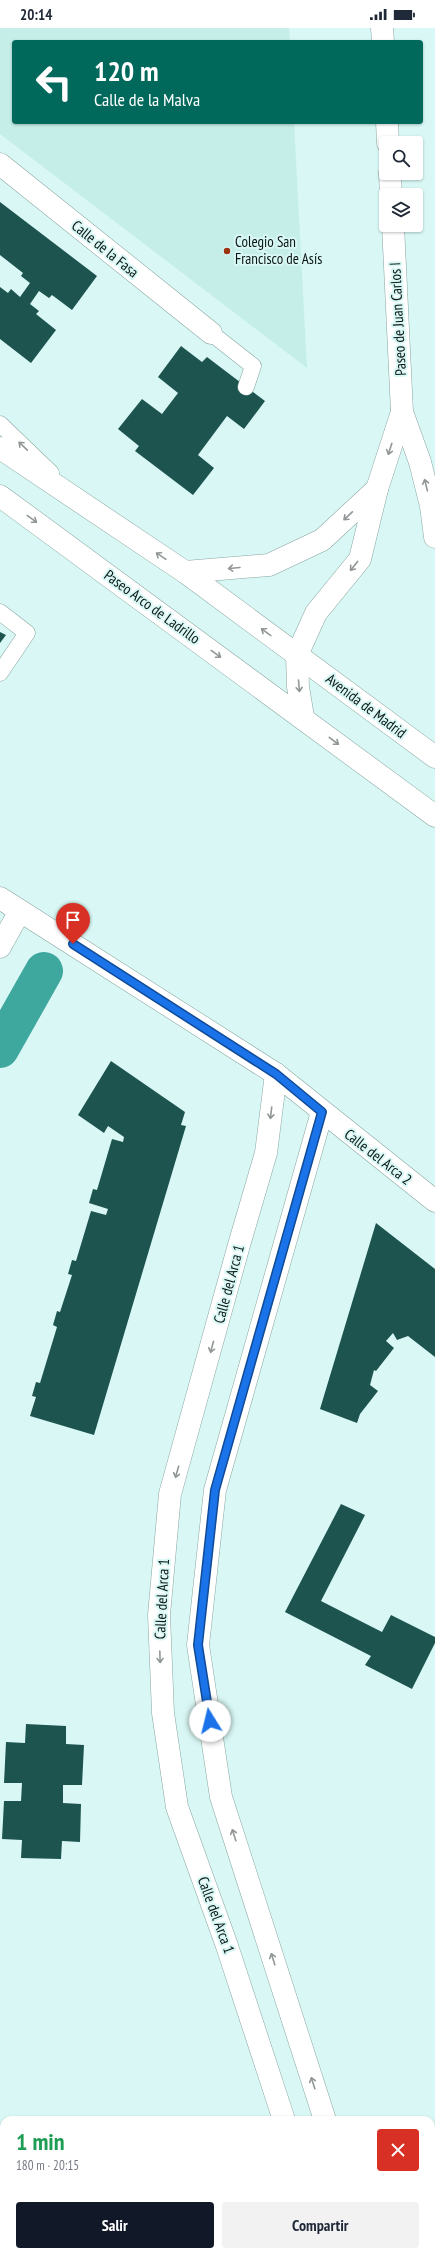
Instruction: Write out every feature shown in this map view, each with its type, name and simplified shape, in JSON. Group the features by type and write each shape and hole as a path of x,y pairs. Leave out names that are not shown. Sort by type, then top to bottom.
{"street":[{"path":"382,28 383,40"},
{"path":"387,124 388,136"},
{"name":"Calle de la Fasa","path":"0,164 211,333"},
{"name":"Paseo de Juan Carlos I","path":"393,232 402,412 420,462 431,506 435,537"},
{"name":"Paseo de Juan Carlos I","path":"303,717 298,687 297,655 316,613 360,559 377,489 402,412"},
{"path":"0,448 185,572 297,655"},
{"name":"Paseo de Juan Carlos I","path":"185,572 269,565 322,540 377,489"},
{"name":"Paseo Arco de Ladrillo","path":"0,496 303,717"},
{"name":"Avenida de Madrid","path":"297,655 435,757"},
{"path":"303,717 435,816"},
{"name":"Calle del Arca 2","path":"0,898 276,1074 435,1201"},
{"path":"0,947 20,911"},
{"name":"Calle del Arca 1","path":"276,1074 266,1153 170,1494 159,1615 163,1714 177,1807 227,1946 283,2116"},
{"path":"322,1112 215,1490 198,1645 221,1797 324,2116"}],"lane":[{"path":"211,333 253,366 246,387"},
{"path":"0,424 81,502"},
{"path":"0,612 27,634 0,673"}],"shaded area":[{"name":"Colegio San Francisco de Asís","path":"0,28 289,28 290,40 12,40 12,124 294,124 307,368 0,134"}],"building":[{"path":"0,202 97,276 72,310 52,295 49,298 39,291 30,304 39,311 36,314 56,330 31,363 0,339 0,287 8,293 11,289 20,297 30,283 21,276 23,273 0,255"},
{"path":"181,346 202,362 207,357 265,401 244,429 227,416 198,455 214,468 193,495 135,451 139,446 118,429 142,399 162,414 178,393 158,377"},
{"path":"0,632 6,635 0,643"},
{"path":"111,1061 185,1112 181,1125 186,1126 94,1435 30,1416 36,1397 32,1396 36,1382 40,1383 57,1327 53,1325 57,1311 60,1312 72,1275 68,1274 72,1260 76,1261 91,1211 106,1215 108,1209 89,1203 93,1189 97,1190 112,1139 123,1142 124,1137 108,1126 104,1133 78,1115"},
{"path":"376,1223 435,1269 435,1357 408,1336 397,1340 393,1333 386,1341 394,1348 376,1371 374,1370 370,1385 378,1391 360,1414 357,1423 320,1409"},
{"path":"341,1504 365,1515 321,1601 382,1632 391,1615 435,1637 435,1643 412,1689 365,1665 371,1656 285,1612"},
{"path":"26,1724 66,1726 66,1744 84,1745 82,1785 63,1785 63,1803 81,1804 80,1842 62,1841 61,1859 21,1858 22,1840 2,1839 4,1801 21,1801 22,1783 4,1783 6,1742 25,1743"}],"waterway":[{"path":"0,1049 44,971"}],"place":[{"name":"Colegio San Francisco de Asís","path":"227,251"}],"route":[{"path":"73,944 276,1074 322,1112 302,1178 215,1490 198,1645 210,1721"}]}
